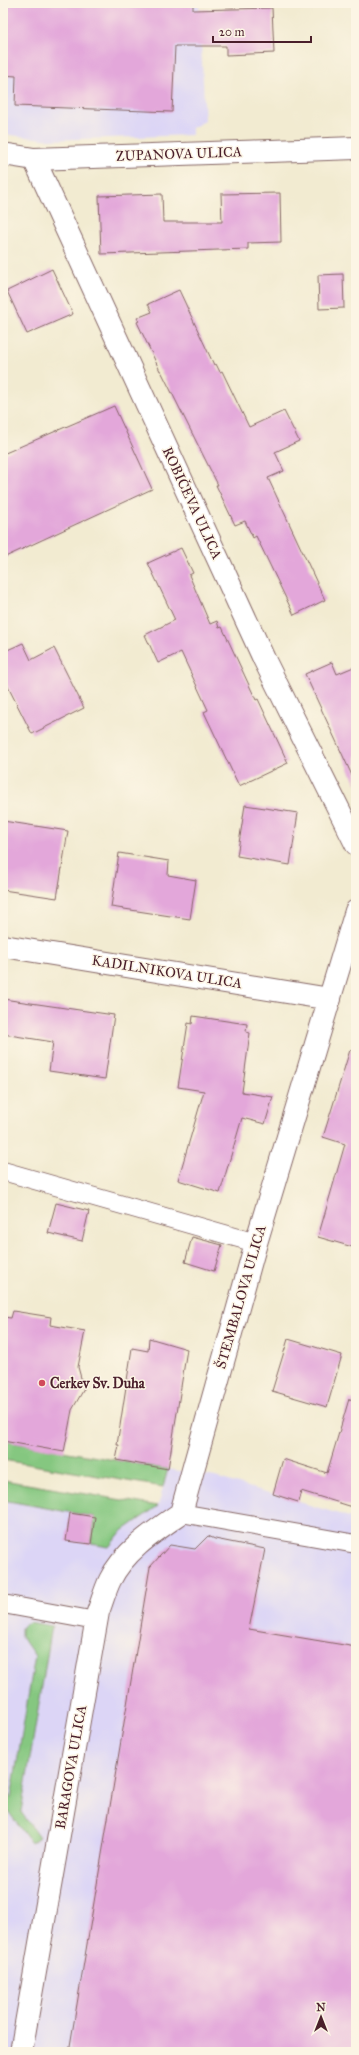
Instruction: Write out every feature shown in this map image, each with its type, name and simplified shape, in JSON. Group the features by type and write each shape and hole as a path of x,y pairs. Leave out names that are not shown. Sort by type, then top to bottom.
{"street":[{"name":"ZUPANOVA ULICA","path":"3,154 34,159 356,148"},
{"name":"ROBIČEVA ULICA","path":"34,159 264,659 356,844"},
{"name":"ŠTEMBALOVA ULICA","path":"181,1513 256,1243 356,911"},
{"name":"KADILNIKOVA ULICA","path":"3,946 330,999"},
{"name":"BARAGOVA ULICA","path":"21,2052 96,1621 110,1579 126,1557 150,1535 181,1513"}],"lane":[{"path":"3,1171 256,1243"},
{"path":"181,1513 356,1544"},
{"path":"3,1604 96,1621"}],"shaded area":[{"path":"3,3 199,3 205,121 192,128 192,135 51,140 3,134"},
{"path":"168,1469 215,1477 356,1519 356,2052 3,2052 3,1500 95,1517 109,1547 121,1532 158,1506"}],"green space":[{"path":"3,1441 168,1469 163,1487 3,1460"},
{"path":"3,1480 158,1506 121,1532 109,1547 91,1544 95,1517 3,1500"},
{"path":"29,1622 52,1626 21,1812 39,1837 31,1843 3,1804 3,1788 11,1798 35,1656 21,1636 21,1628"}],"building":[{"path":"3,3 193,3 193,10 272,8 274,53 226,55 226,46 175,46 172,112 15,106 16,76 3,75"},
{"path":"280,193 281,242 248,243 248,249 101,254 99,196 162,194 163,222 222,222 221,194"},
{"path":"52,269 73,314 27,334 7,291"},
{"path":"343,274 344,308 319,309 318,275"},
{"path":"179,290 214,365 216,364 220,372 222,371 249,427 284,411 299,441 275,452 284,471 268,478 325,600 294,615 256,536 253,538 245,521 235,525 216,485 218,485 160,371 137,322 139,321 137,318 152,312 148,304"},
{"path":"114,406 152,489 3,558 3,454"},
{"path":"181,548 193,573 189,575 210,624 217,621 219,628 222,627 256,700 258,699 288,763 239,786 204,712 208,710 181,652 158,663 145,635 175,620 148,563"},
{"path":"23,643 31,660 54,648 84,708 32,734 3,677 3,652"},
{"path":"332,662 337,674 356,666 356,784 305,674"},
{"path":"245,805 298,813 290,865 237,856"},
{"path":"3,821 68,831 57,898 3,890"},
{"path":"119,853 169,861 168,875 196,880 190,919 111,907"},
{"path":"3,999 114,1015 105,1079 49,1071 53,1042 3,1034"},
{"path":"193,1016 247,1024 246,1032 250,1033 242,1092 273,1097 265,1124 242,1118 220,1193 178,1180 204,1091 178,1087 188,1023 192,1024"},
{"path":"350,1050 356,1051 356,1248 318,1237 345,1144 323,1137"},
{"path":"56,1203 89,1211 82,1241 48,1233"},
{"path":"192,1237 222,1245 214,1271 185,1262"},
{"name":"Cerkev Sv. Duha","path":"13,1311 51,1317 50,1325 85,1331 78,1367 84,1389 72,1410 64,1452 3,1441 3,1317 11,1318"},
{"path":"149,1338 187,1349 168,1469 116,1460 132,1348 148,1351"},
{"path":"288,1339 342,1355 327,1407 272,1391"},
{"path":"349,1399 356,1400 356,1508 301,1491 298,1502 273,1494 283,1459 327,1473"},
{"path":"70,1513 95,1517 91,1544 66,1541"},
{"path":"208,1536 215,1539 265,1549 249,1629 356,1647 356,2052 69,2052 150,1567 170,1545 195,1549"}],"place":[{"name":"Cerkev Sv. Duha","path":"42,1383"}]}
